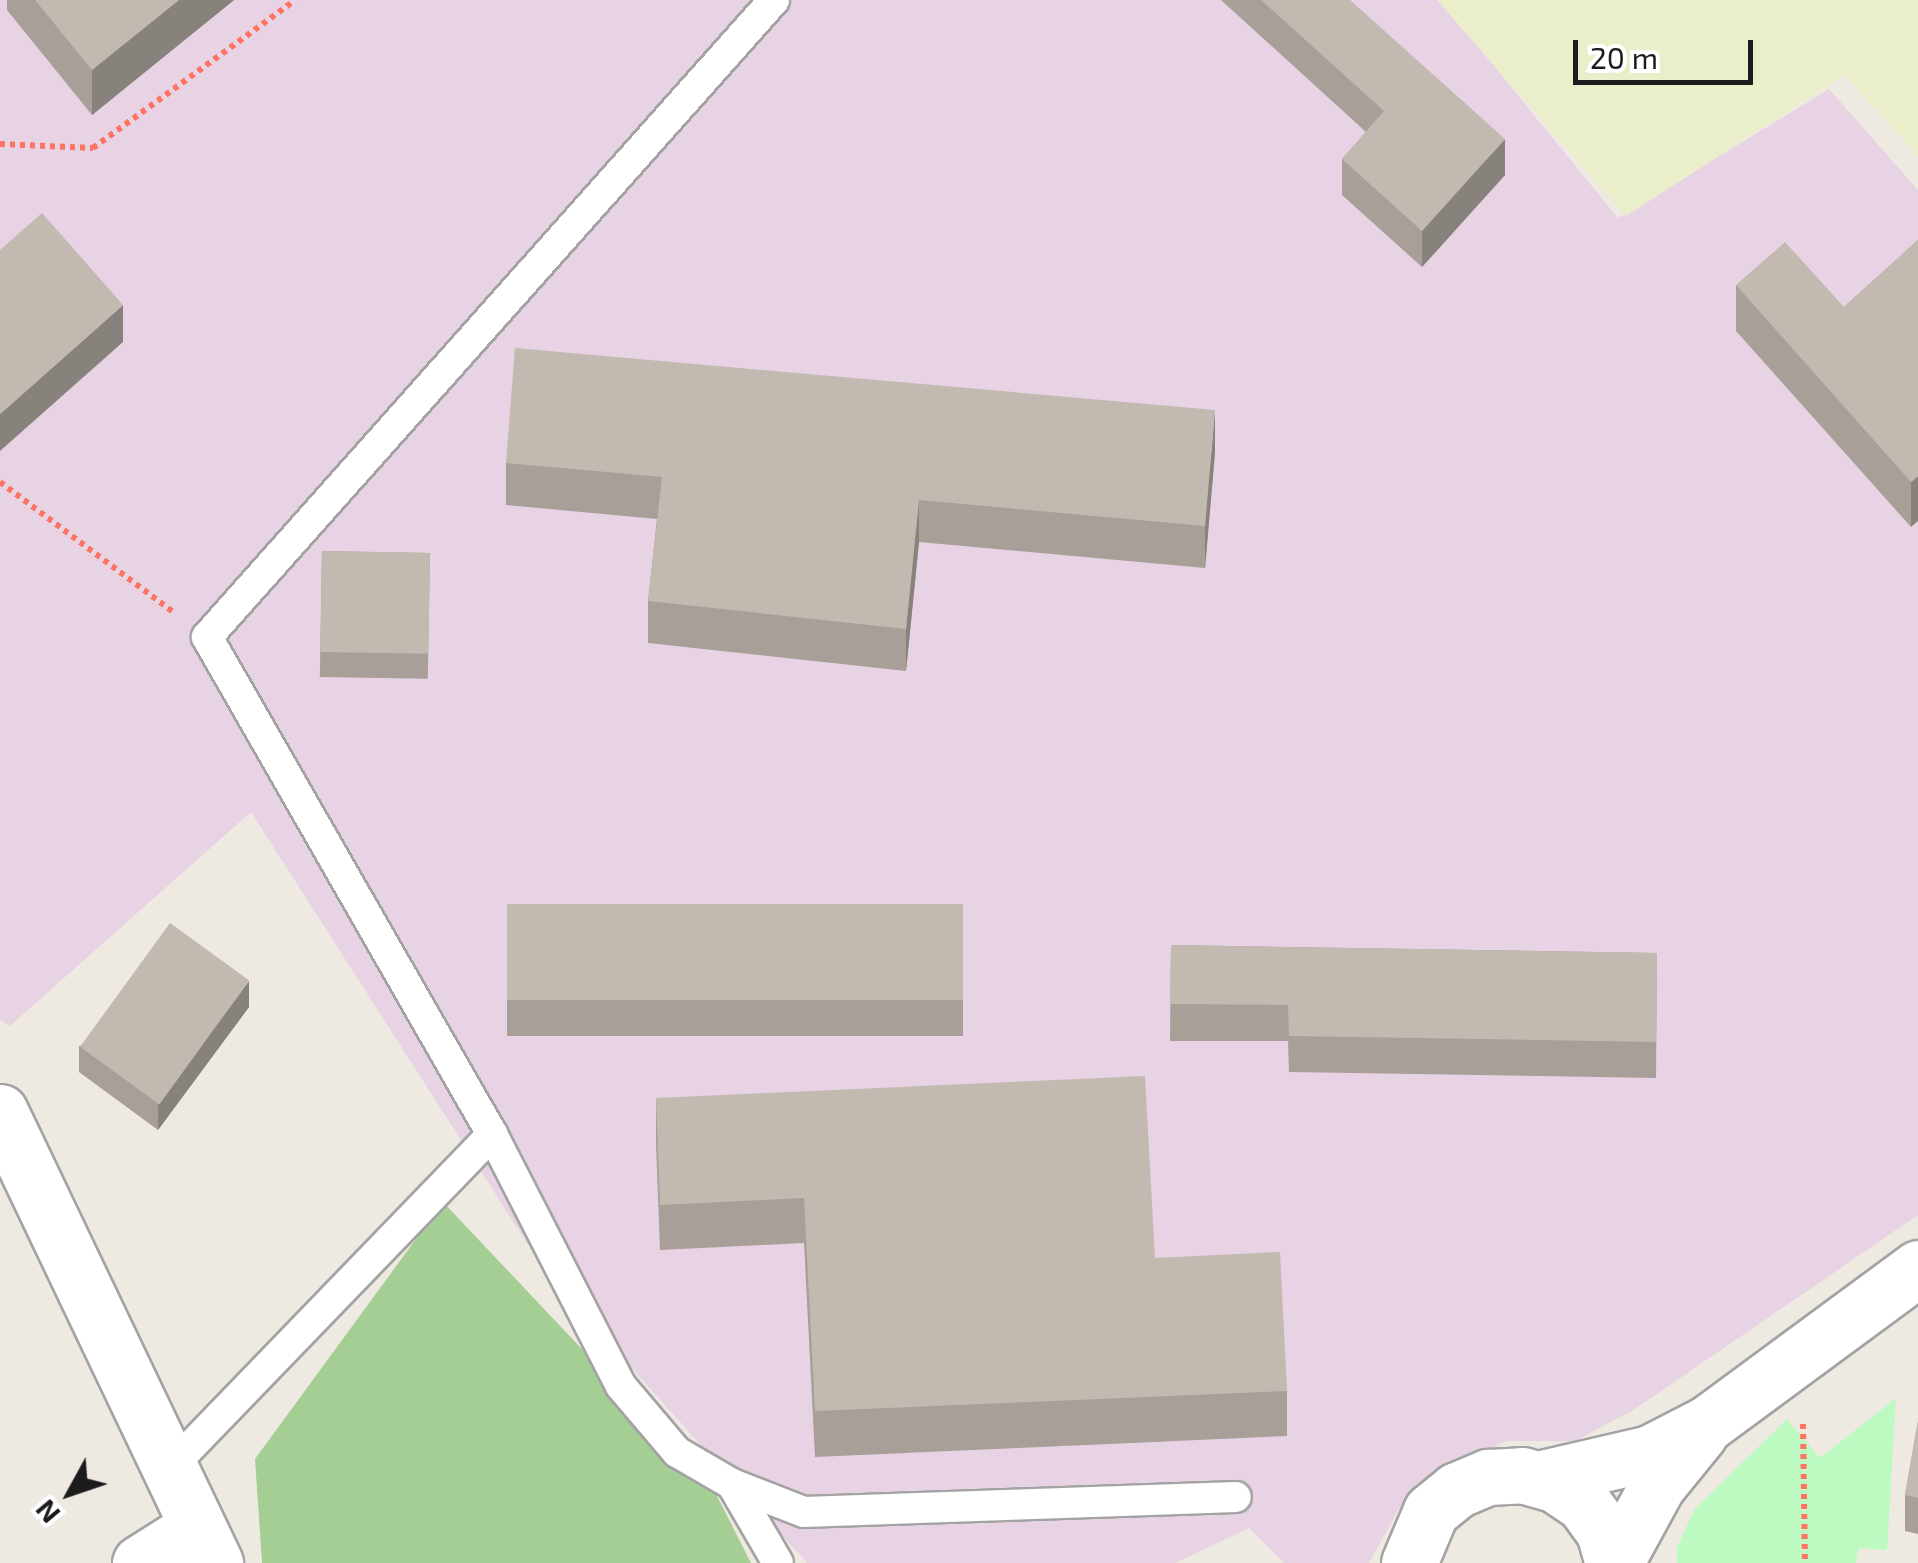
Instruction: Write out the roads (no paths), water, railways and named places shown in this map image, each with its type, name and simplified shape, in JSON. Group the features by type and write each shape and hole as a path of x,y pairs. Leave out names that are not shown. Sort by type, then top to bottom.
{"street":[{"path":"0,1112 56,1218 168,1470 206,1545 140,1563"},
{"path":"1409,1563 1431,1512 1457,1490 1488,1477 1538,1479 1650,1453 1708,1423 1918,1268"},
{"path":"1614,1563 1657,1486 1708,1423"},
{"path":"1538,1479 1584,1504 1604,1532 1614,1563"}],"lane":[{"path":"774,0 206,636 492,1134 622,1386 677,1452 732,1484 804,1512 1236,1497"},
{"path":"168,1470 492,1134"},
{"path":"732,1484 778,1563"}]}
